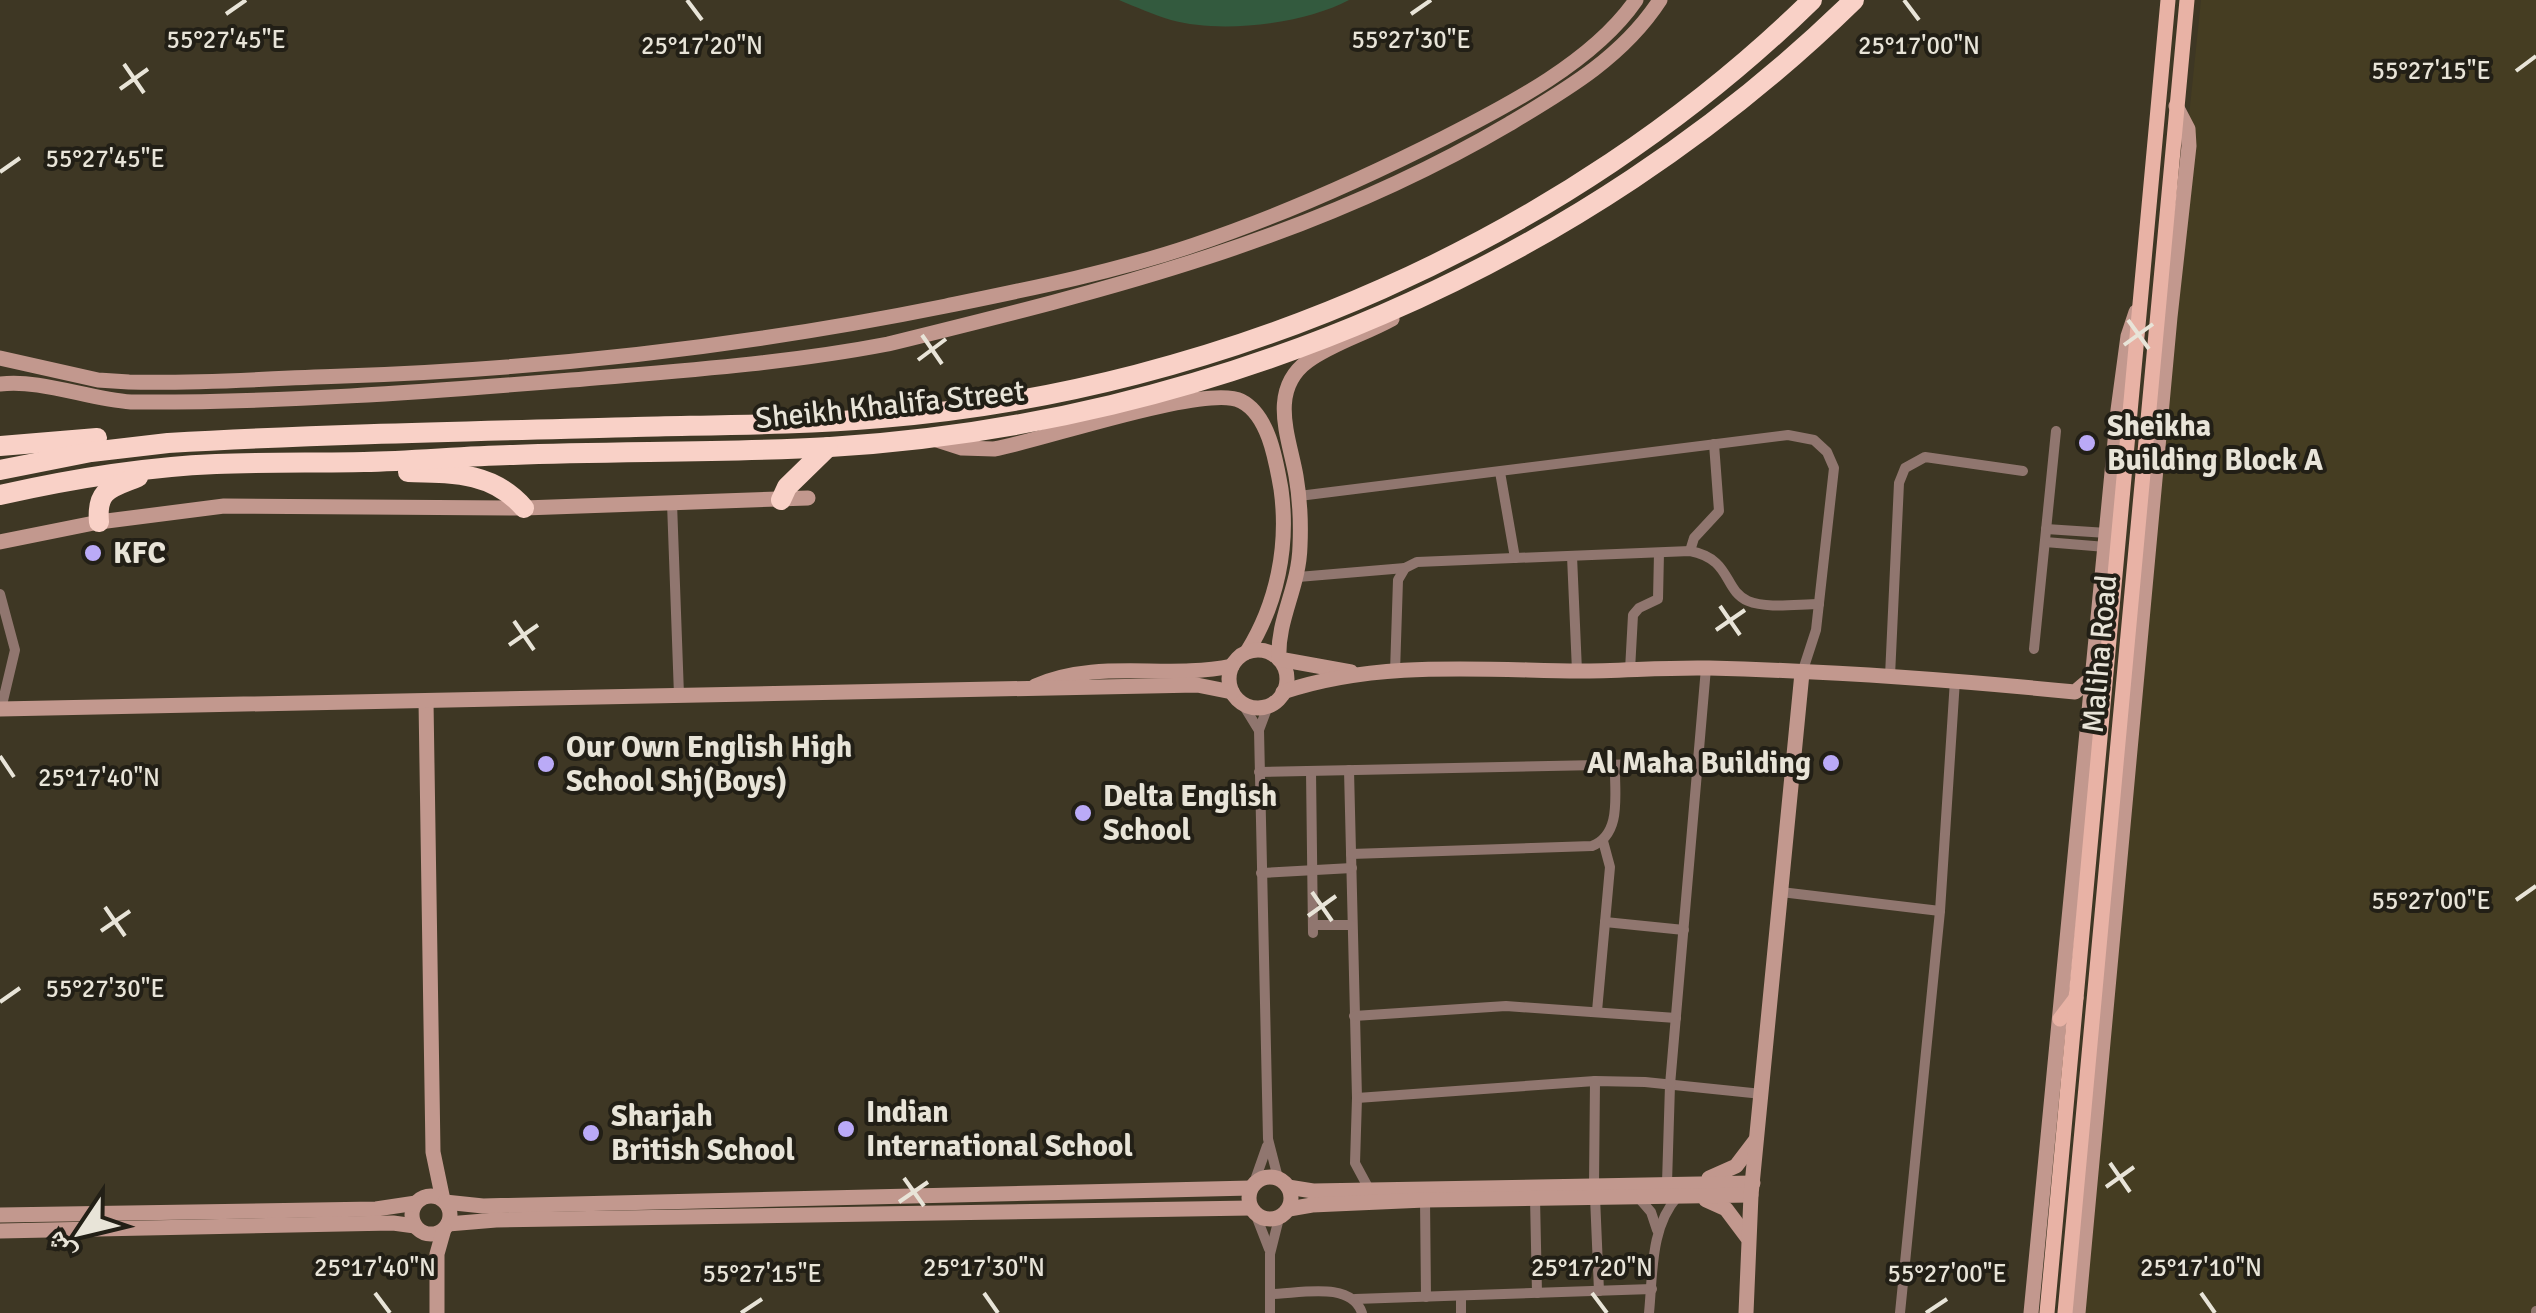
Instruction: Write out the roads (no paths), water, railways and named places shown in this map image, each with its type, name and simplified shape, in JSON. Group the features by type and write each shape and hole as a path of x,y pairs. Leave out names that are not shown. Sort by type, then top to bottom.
{"highway":[{"name":"Sheikh Khalifa Street","path":"0,470 66,456 168,443 880,418 1020,398 1154,369 1330,309 1509,226 1668,124 1812,0"},
{"name":"Sheikh Khalifa Street","path":"0,495 79,478 216,464 828,447 931,438 1028,424 1169,391 1217,377 1424,297 1558,227 1654,165 1758,85 1854,0"},
{"path":"0,446 118,436 168,443"},
{"path":"781,500 785,490 828,447"},
{"path":"368,462 391,471 480,477 503,488 524,508"},
{"path":"99,522 98,505 108,490 158,468"},
{"path":"798,476 808,498"}],"main road":[{"name":"Maliha Road","path":"2047,1313 2168,0"},
{"name":"Maliha Road","path":"2066,1313 2188,0"},
{"path":"2126,671 2139,658"},
{"path":"2074,844 2088,863"},
{"path":"2060,1019 2076,998"}],"street":[{"path":"0,358 98,380 129,382 478,371 834,328 1096,272 1258,222 1394,164 1496,110 1594,46 1636,0"},
{"path":"0,384 28,383 86,397 131,402 442,391 775,360 877,346 1176,269 1267,238 1450,156 1543,103 1630,40 1660,0"},
{"path":"2078,1313 2189,146 2188,129 2176,106"},
{"path":"1283,692 1286,672 1279,659 1281,628 1298,577 1301,528 1283,411 1291,381 1311,359 1376,328 1424,297"},
{"path":"2031,1313 2123,373 2131,325 2140,304"},
{"path":"775,360 830,344 836,339 834,328"},
{"path":"442,391 440,382 478,371"},
{"path":"931,438 962,448 994,449 1188,402 1227,396 1246,404 1256,413 1268,439 1283,514 1276,588 1264,621 1247,652 1232,666 1229,679 1259,730"},
{"path":"2034,648 2056,431"},
{"path":"1298,496 1797,435 1814,440 1827,452 1834,477 1814,641 1802,672 1752,1189 1746,1313"},
{"path":"1690,551 1694,538 1719,512 1714,444"},
{"path":"1890,676 1899,482 1905,468 1925,457 2023,471"},
{"path":"1500,472 1515,558"},
{"path":"0,542 99,522 248,505 524,508 808,498"},
{"path":"672,503 679,695"},
{"path":"2046,529 2106,540"},
{"path":"2045,542 2106,540"},
{"path":"1298,577 1404,568 1417,562 1690,551 1715,560 1740,595 1751,602 1819,604"},
{"path":"1630,670 1633,615 1639,608 1656,602 1659,595 1659,552"},
{"path":"1572,556 1577,670"},
{"path":"1394,672 1397,587 1404,568"},
{"path":"0,594 14,650 1,709 1197,685 1255,707 1268,706"},
{"path":"1247,652 1268,652 1312,668 1372,674"},
{"path":"1027,690 1064,676 1094,671 1232,666"},
{"path":"1270,1313 1270,1254 1291,1202 1268,1140 1259,730 1268,706 1283,692 1372,674 1487,668 1706,668 1956,680 2075,692 2094,676"},
{"path":"1649,1313 1658,1232 1675,1188 1670,1084 1706,668"},
{"path":"1900,1313 1940,910 1956,680"},
{"path":"2075,692 2089,711"},
{"path":"426,702 433,1152 428,1182 412,1214 427,1242 435,1277"},
{"path":"1260,772 1698,763"},
{"path":"1351,854 1585,847 1603,840 1613,824 1615,764"},
{"path":"1346,1177 1357,1098 1349,770"},
{"path":"1311,771 1313,929 1352,925"},
{"path":"1597,1011 1610,860 1603,840"},
{"path":"1261,872 1352,868"},
{"path":"1781,892 1940,910"},
{"path":"1605,922 1684,930"},
{"path":"1354,1016 1484,1007 1676,1018"},
{"path":"1357,1098 1595,1081 1762,1094"},
{"path":"1595,1081 1594,1190 1599,1290"},
{"path":"0,1231 329,1224 417,1228 432,1234 446,1226 496,1220 1253,1210 1266,1219 1312,1205 1535,1198 1594,1190 1638,1196 1730,1171 1758,1137"},
{"path":"1268,1140 1253,1186 1253,1210 1270,1254"},
{"path":"433,1152 450,1212 439,1241 437,1313"},
{"path":"1346,1177 1369,1190"},
{"path":"0,1215 376,1209 430,1196 483,1206 1253,1186 1262,1178 1305,1191 1346,1177 1369,1190 1752,1189"},
{"path":"1675,1188 1720,1204 1748,1237"},
{"path":"1638,1196 1651,1212 1658,1232"},
{"path":"1535,1198 1537,1293"},
{"path":"1425,1200 1426,1297"},
{"path":"1270,1294 1336,1292 1355,1300 1652,1288"},
{"path":"1461,1296 1461,1313"},
{"path":"1355,1300 1362,1313"}],"place":[{"name":"Sheikha Building Block A","path":"2087,443"},
{"name":"KFC","path":"93,553"},
{"name":"Al Maha Building","path":"1831,763"},
{"name":"Our Own English High School Shj(Boys)","path":"546,764"},
{"name":"Delta English School","path":"1083,813"},
{"name":"Indian International School","path":"846,1129"},
{"name":"Sharjah British School","path":"591,1133"}]}
